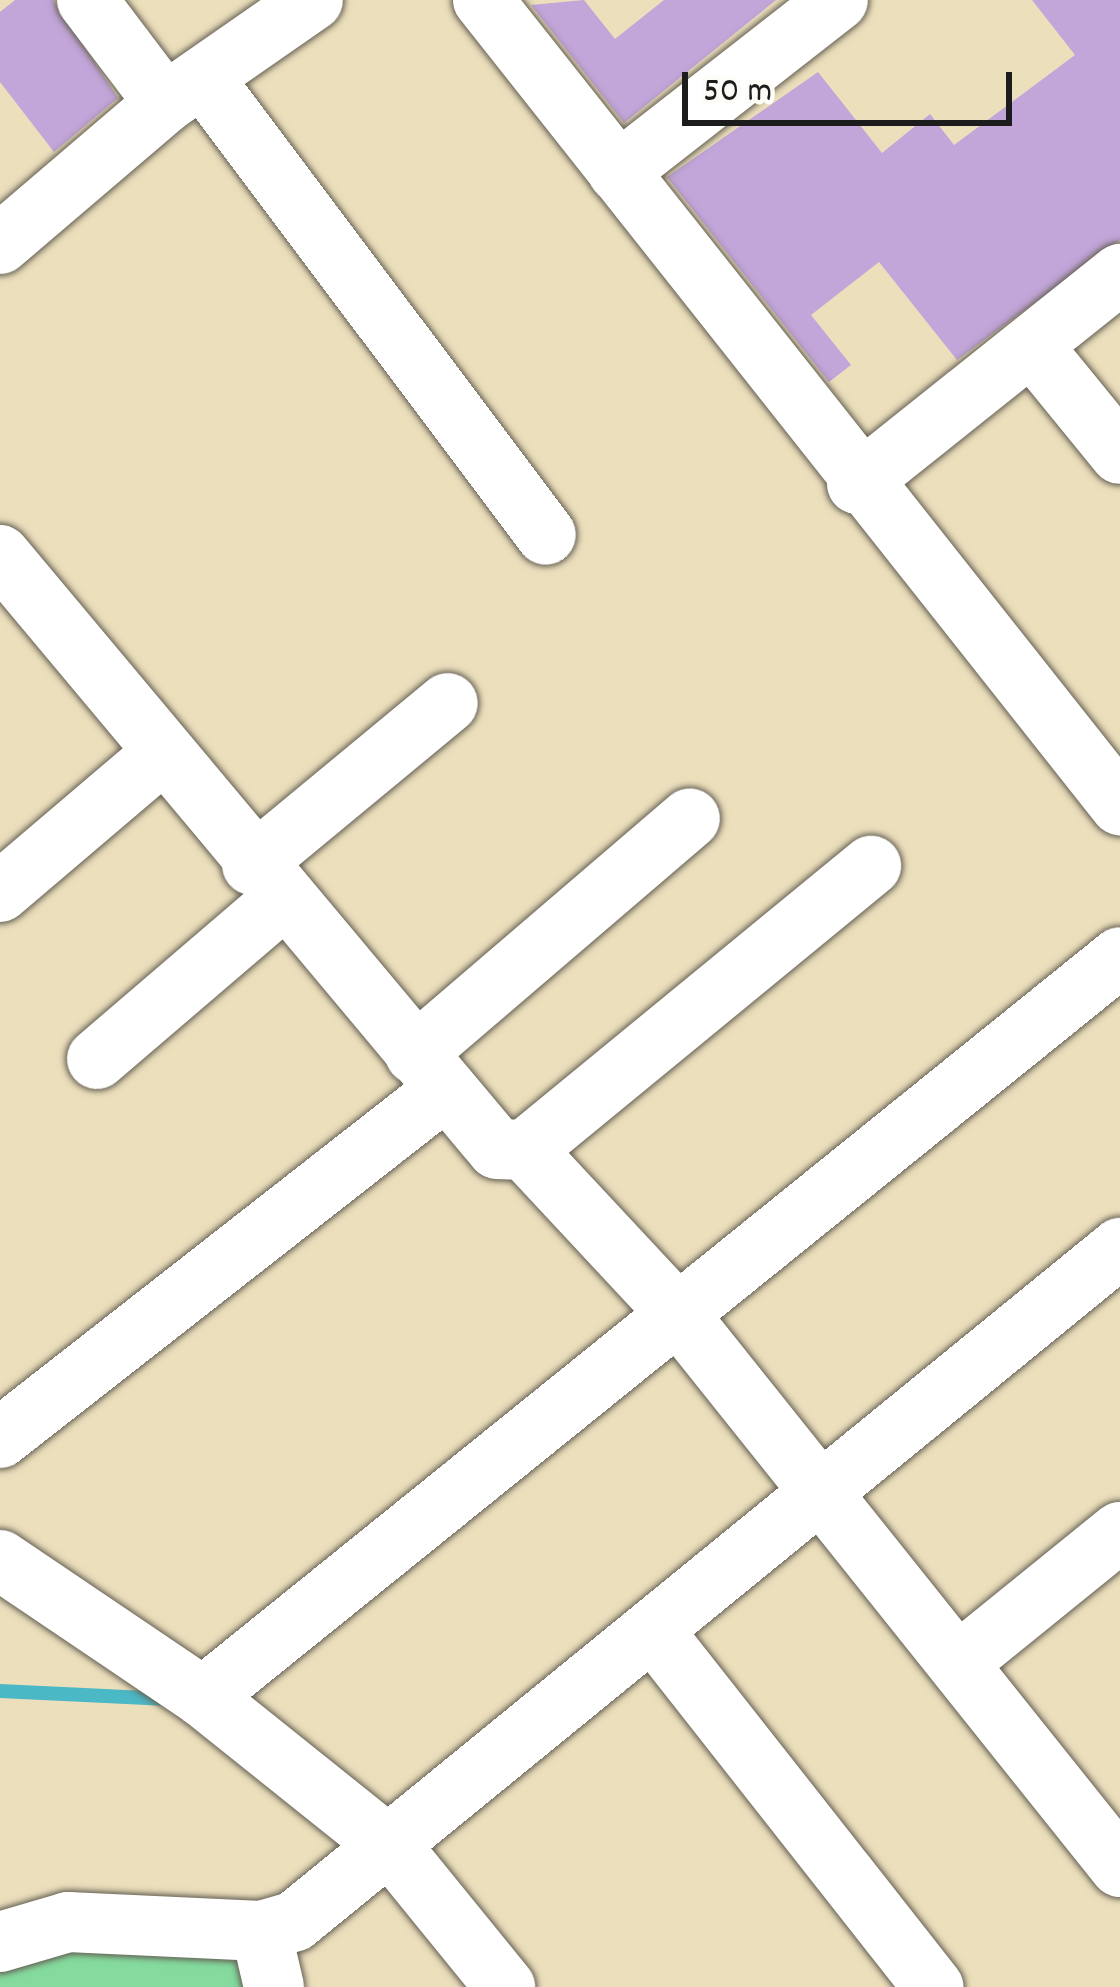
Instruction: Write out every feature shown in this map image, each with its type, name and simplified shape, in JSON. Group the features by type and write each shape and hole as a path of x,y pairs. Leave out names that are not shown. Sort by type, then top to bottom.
{"street":[{"path":"87,0 185,92 546,536"},
{"path":"10,213 313,0"},
{"path":"618,172 838,0"},
{"path":"487,2 857,484 1120,805"},
{"path":"857,484 1120,274"},
{"path":"1032,346 1120,454"},
{"path":"0,555 266,883 497,1149 525,1150 871,866"},
{"path":"97,1059 448,703"},
{"path":"0,892 161,755"},
{"path":"0,1438 430,1072 690,818"},
{"path":"203,1696 1120,957"},
{"path":"525,1150 678,1314 958,1663 1112,1842"},
{"path":"0,1942 123,1920 267,1959 295,1921 393,1849 1120,1248"},
{"path":"958,1663 1120,1532"},
{"path":"0,1560 203,1696 393,1849 505,1987"},
{"path":"654,1632 933,1987"}],"green space":[{"path":"53,1944 250,1953 262,1987 0,1987 0,1959"}],"building":[{"path":"15,0 53,0 118,98 54,152 0,82 0,12"},
{"path":"584,0 615,39 664,0 776,0 624,123 531,5"},
{"path":"1032,0 1120,0 1120,240 957,360 879,262 811,315 851,365 829,382 667,177 818,72 882,153 930,114 954,145 1075,55"}],"waterway":[{"path":"0,1691 168,1699"}]}
